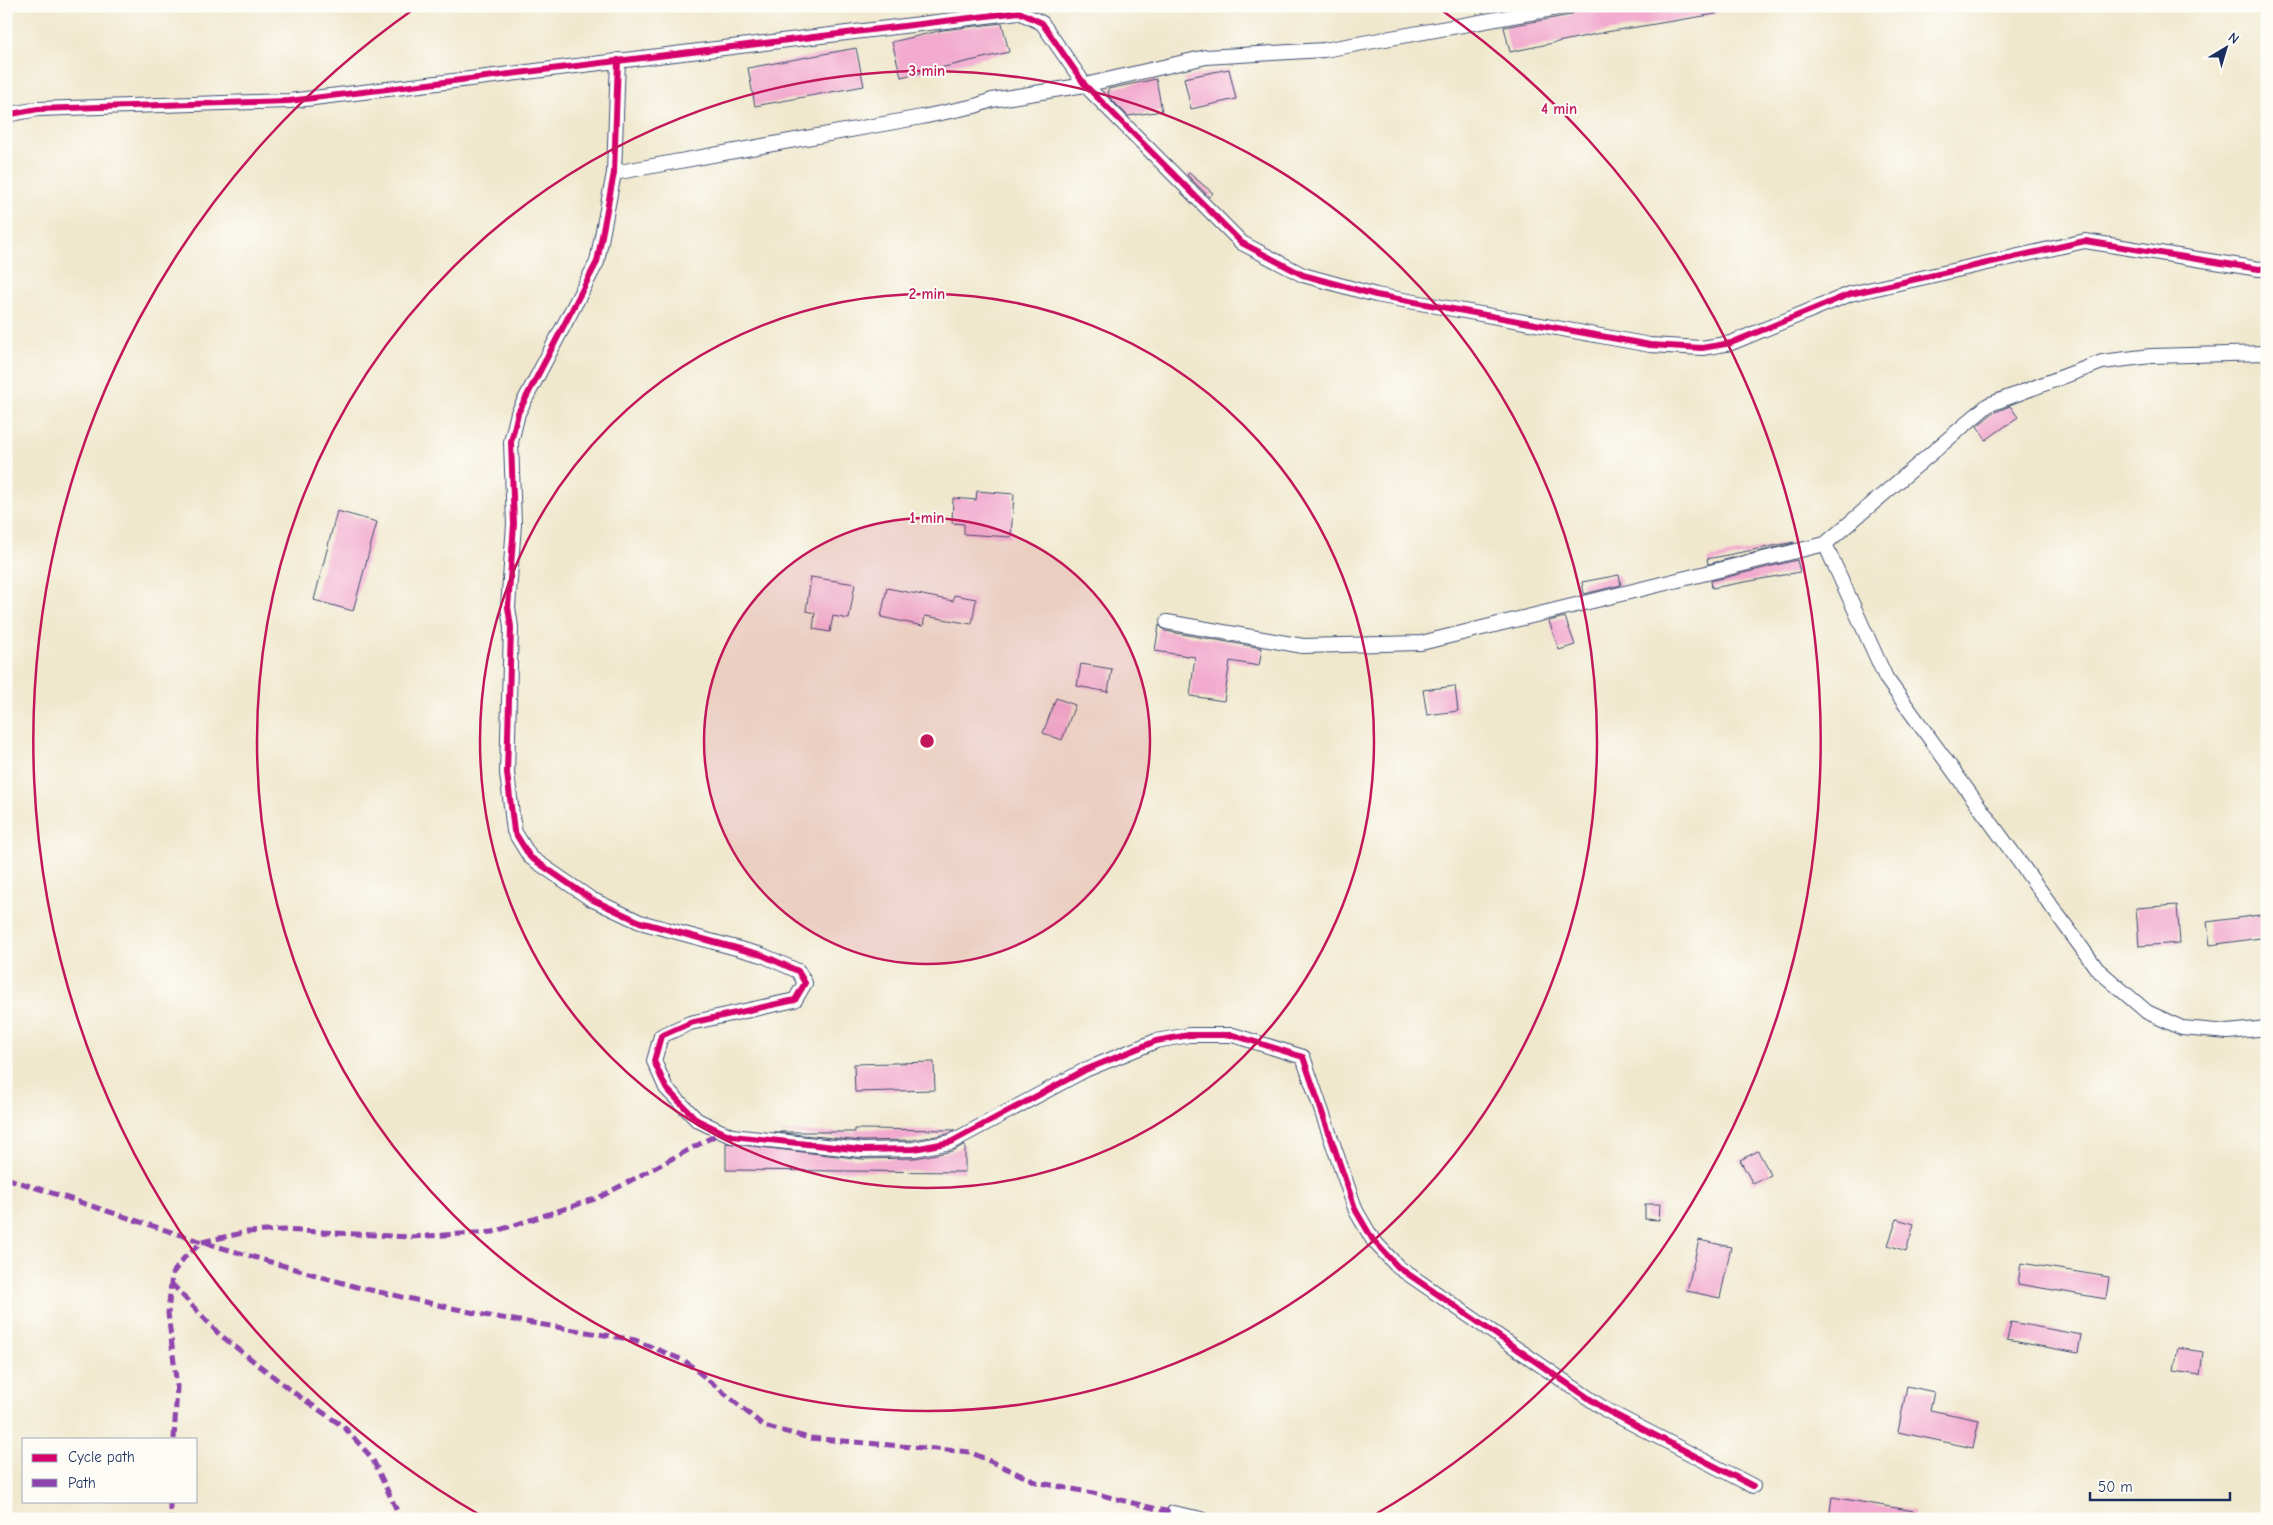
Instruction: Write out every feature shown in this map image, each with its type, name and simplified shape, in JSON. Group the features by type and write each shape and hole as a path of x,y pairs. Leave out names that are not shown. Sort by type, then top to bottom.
{"street":[{"path":"614,172 922,117 975,106 992,100 1086,85 1206,57 1324,50 1510,11 1569,6"},
{"path":"6,115 38,109 289,101 1019,12 1042,23 1086,85 1242,243 1303,275 1376,295 1650,345 1702,348 1731,343 1850,294 2085,242 2259,269 2267,268"},
{"path":"618,60 614,172 597,262 518,413 511,442 514,524 508,607 512,627 507,773 514,832 530,857 591,899 640,922 762,955 798,972 805,983 795,1000 690,1023 662,1036 654,1061 666,1088 697,1120 732,1136 862,1150 914,1149 951,1142 1085,1070 1156,1041 1189,1035 1233,1035 1303,1057 1356,1211 1373,1240 1398,1267 1606,1410 1754,1486"},
{"path":"1167,622 1303,646 1421,643 1825,544 1988,405 2102,362 2152,356 2267,353"},
{"path":"1825,544 1886,678 2097,969 2148,1012 2182,1028 2228,1032 2267,1028"},
{"path":"1173,1513 1202,1519"}],"building":[{"path":"1597,6 1715,6 1716,14 1606,32 1510,52 1504,27 1571,15 1576,10"},
{"path":"1002,23 1009,52 901,77 892,42 943,30"},
{"path":"856,48 864,86 755,106 748,68"},
{"path":"1229,69 1236,99 1191,109 1184,78"},
{"path":"1156,79 1162,111 1128,116 1109,97 1108,89"},
{"path":"1189,173 1213,193 1209,197 1187,175"},
{"path":"2010,406 2018,417 1986,440 1977,426 1993,413"},
{"path":"977,491 1014,494 1011,537 964,534 964,524 952,523 953,498 976,500"},
{"path":"337,511 377,522 353,611 314,600"},
{"path":"1794,543 1708,564 1707,559"},
{"path":"1797,560 1800,572 1712,588 1711,581"},
{"path":"1619,575 1621,585 1584,594 1582,582"},
{"path":"811,577 855,584 849,619 833,616 830,632 813,629 815,613 806,611"},
{"path":"887,588 953,601 954,595 976,599 972,624 925,616 923,626 881,617"},
{"path":"1565,617 1575,645 1559,650 1549,621"},
{"path":"1159,625 1165,631 1262,648 1259,666 1230,661 1224,701 1190,696 1195,657 1155,651"},
{"path":"1081,664 1112,669 1108,692 1077,686"},
{"path":"1455,686 1458,711 1427,715 1423,690"},
{"path":"1056,698 1075,705 1062,740 1043,733"},
{"path":"2177,905 2180,943 2139,946 2136,908"},
{"path":"2267,914 2267,937 2210,945 2207,922"},
{"path":"934,1062 935,1090 855,1092 854,1064"},
{"path":"855,1129 955,1130 948,1134 913,1140 862,1141 774,1132 855,1132"},
{"path":"726,1143 862,1159 915,1158 953,1151 965,1144 965,1172 726,1170"},
{"path":"1758,1151 1771,1175 1753,1184 1740,1160"},
{"path":"1645,1204 1660,1204 1659,1220 1645,1219"},
{"path":"1897,1219 1914,1224 1906,1251 1888,1245"},
{"path":"1699,1240 1731,1247 1720,1298 1687,1291"},
{"path":"2021,1263 2109,1277 2106,1299 2018,1284"},
{"path":"2011,1322 2081,1335 2078,1353 2007,1340"},
{"path":"2178,1348 2203,1352 2200,1375 2174,1371"},
{"path":"1907,1386 1934,1392 1930,1410 1979,1420 1973,1448 1898,1432"},
{"path":"1832,1497 1914,1511 1913,1519 1829,1519"}],"marked path":[{"path":"174,1438 177,1387 168,1313 172,1274 184,1258 202,1242 247,1232 284,1230 410,1237 493,1232 598,1198 722,1132"},
{"path":"6,1178 202,1242 357,1287 484,1315 635,1340 685,1361 764,1426 809,1438 970,1452 1036,1482 1093,1493 1173,1513"},
{"path":"171,1283 219,1334 293,1392 344,1427 372,1458 401,1519"},
{"path":"170,1502 170,1519"}],"cycle path":[{"path":"6,115 38,109 289,101 1019,12 1042,23 1085,85 1242,243 1303,275 1376,295 1650,345 1702,348 1731,343 1850,294 2085,241 2259,269 2267,268"},
{"path":"618,60 614,173 597,262 518,413 511,442 514,524 508,607 511,627 507,773 514,831 530,857 591,899 640,922 762,955 798,971 805,983 795,1000 690,1023 661,1036 654,1061 666,1088 697,1120 732,1136 862,1150 914,1149 951,1142 1085,1070 1156,1041 1189,1035 1233,1035 1303,1057 1356,1211 1373,1240 1398,1267 1606,1410 1753,1486"}]}
